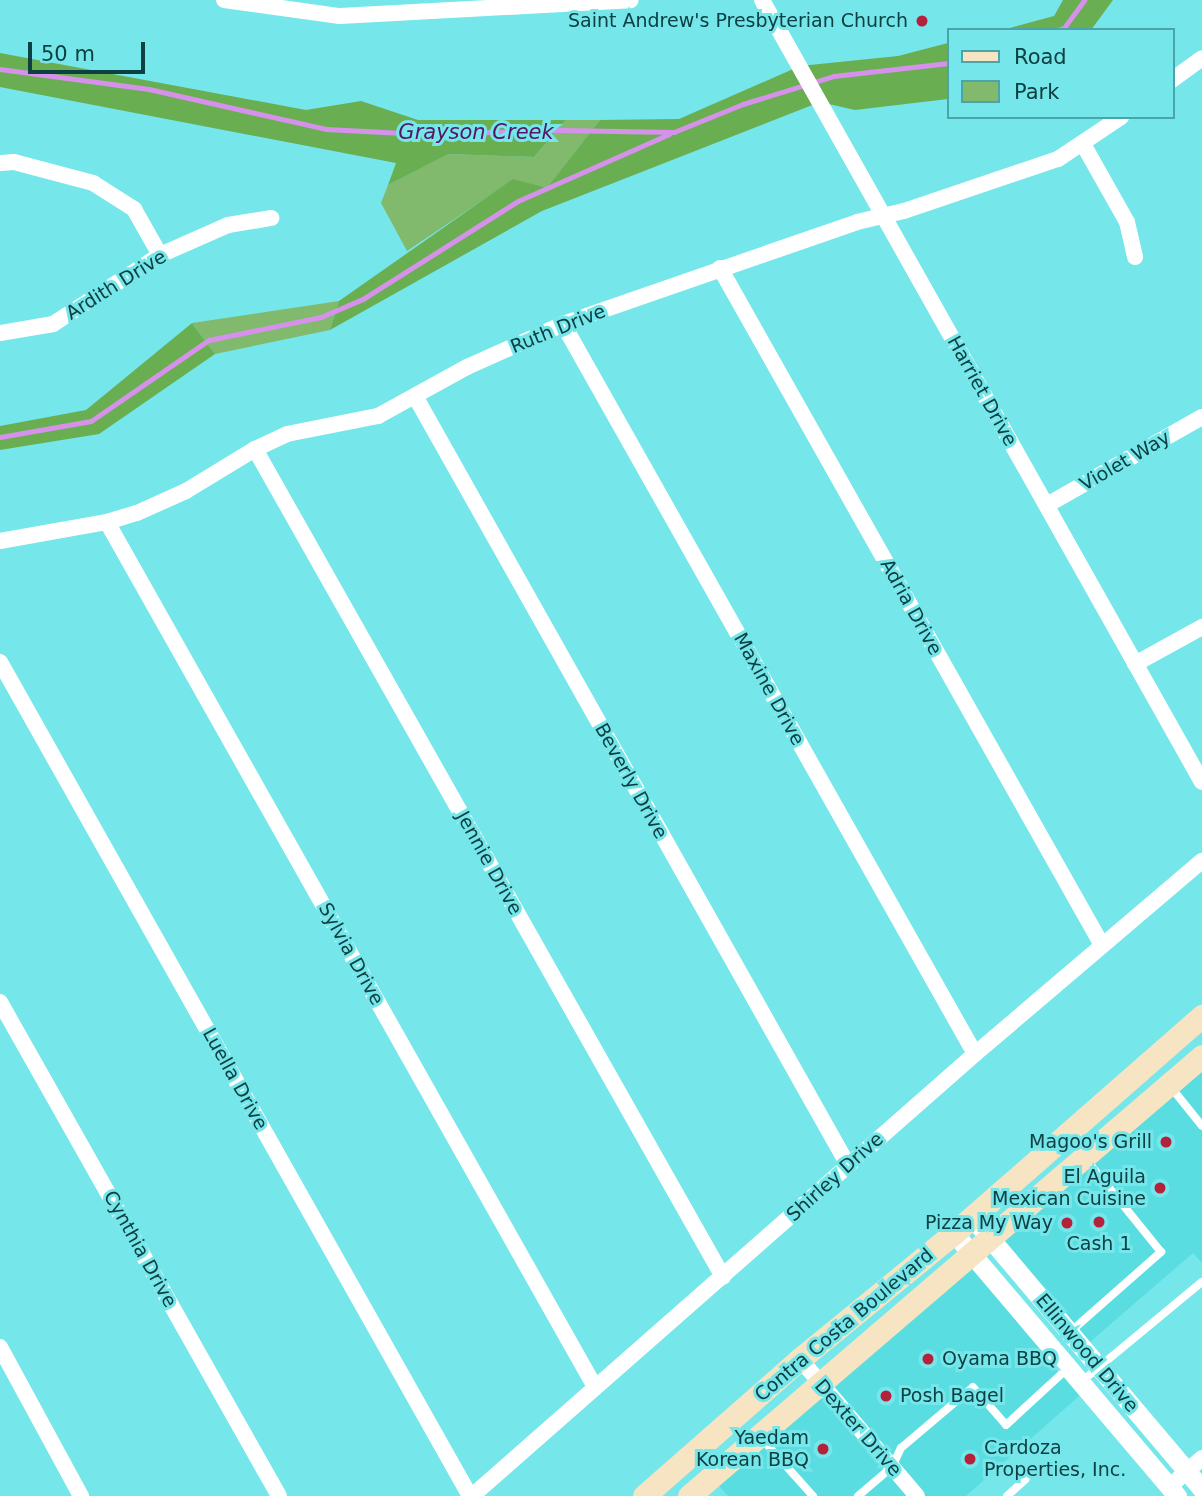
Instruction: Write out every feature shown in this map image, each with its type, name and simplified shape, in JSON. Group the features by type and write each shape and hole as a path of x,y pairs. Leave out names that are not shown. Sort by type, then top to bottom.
{"main road":[{"name":"Contra Costa Boulevard","path":"644,1496 800,1359 954,1233 1202,1016"},
{"name":"Contra Costa Boulevard","path":"689,1496 992,1239 1083,1156 1202,1056"}],"street":[{"path":"224,0 339,8 631,0"},
{"name":"Harriet Drive","path":"762,0 1202,782"},
{"path":"1174,79 1202,58"},
{"name":"Ruth Drive","path":"0,541 107,522 137,513 186,491 255,449 287,435 378,416 467,366 563,324 720,268 883,215 904,211 1058,159 1118,119"},
{"path":"1083,144 1127,222 1135,257"},
{"path":"0,163 13,162 93,183 134,209 160,256"},
{"name":"Ardith Drive","path":"0,333 53,324 160,256 228,225 271,218"},
{"name":"Adria Drive","path":"720,268 1102,945"},
{"name":"Maxine Drive","path":"563,324 975,1054"},
{"name":"Beverly Drive","path":"415,396 848,1165"},
{"name":"Violet Way","path":"1047,505 1202,417"},
{"name":"Jennie Drive","path":"255,449 723,1277"},
{"name":"Sylvia Drive","path":"107,522 595,1387"},
{"path":"1135,664 1202,627"},
{"name":"Luella Drive","path":"0,662 471,1496"},
{"name":"Shirley Drive","path":"471,1496 975,1054 1202,861"},
{"name":"Cynthia Drive","path":"0,1002 7,1031 279,1496"},
{"name":"Ellinwood Drive","path":"972,1217 1202,1489"},
{"name":"Ellinwood Drive","path":"954,1233 1172,1491"},
{"path":"0,1347 80,1496"},
{"name":"Dexter Drive","path":"800,1359 917,1496"},
{"path":"1172,1491 1187,1471 1202,1458"}],"lane":[{"path":"1168,1084 1202,1126"},
{"path":"1069,1333 1161,1252 1083,1156"},
{"path":"858,1496 892,1467 901,1448 973,1387 1006,1425 1074,1375 1098,1366 1202,1282"},
{"path":"759,1435 813,1496"},
{"path":"1007,1496 1026,1479"}],"shaded area":[{"path":"1202,1056 1202,1263 1193,1253 1083,1348 992,1239"},
{"path":"972,1256 1087,1389 966,1496 728,1496 711,1477"}],"green space":[{"path":"1063,0 1113,0 1092,28 1009,28 1054,16"},
{"path":"946,44 946,99 855,110 820,102 542,211 330,330 339,301 513,179 547,188 600,120 679,119 800,66 898,56"},
{"path":"0,53 306,110 361,101 418,120 566,120 534,157 448,154 388,185 396,163 0,87"},
{"path":"566,120 600,120 547,189 513,180 407,251 381,203 388,185 447,154 534,157"},
{"path":"339,301 330,330 215,354 192,323"},
{"path":"192,323 215,354 99,434 0,450 0,426 86,410"}],"waterway":[{"name":"Grayson Creek","path":"1064,28 1084,0"},
{"name":"Grayson Creek","path":"0,69 149,89 326,129 422,134 560,130 674,132 743,104 834,76 946,63"},
{"path":"0,437 91,421 209,340 321,317 363,299 518,201 669,134"}],"place":[{"name":"Saint Andrew's Presbyterian Church","path":"922,21"},
{"name":"Magoo's Grill","path":"1166,1142"},
{"name":"El Aguila Mexican Cuisine","path":"1160,1188"},
{"name":"Cash 1","path":"1099,1222"},
{"name":"Pizza My Way","path":"1067,1223"},
{"name":"Oyama BBQ","path":"928,1359"},
{"name":"Posh Bagel","path":"886,1396"},
{"name":"Yaedam Korean BBQ","path":"823,1449"},
{"name":"Cardoza Properties, Inc.","path":"970,1459"}]}
